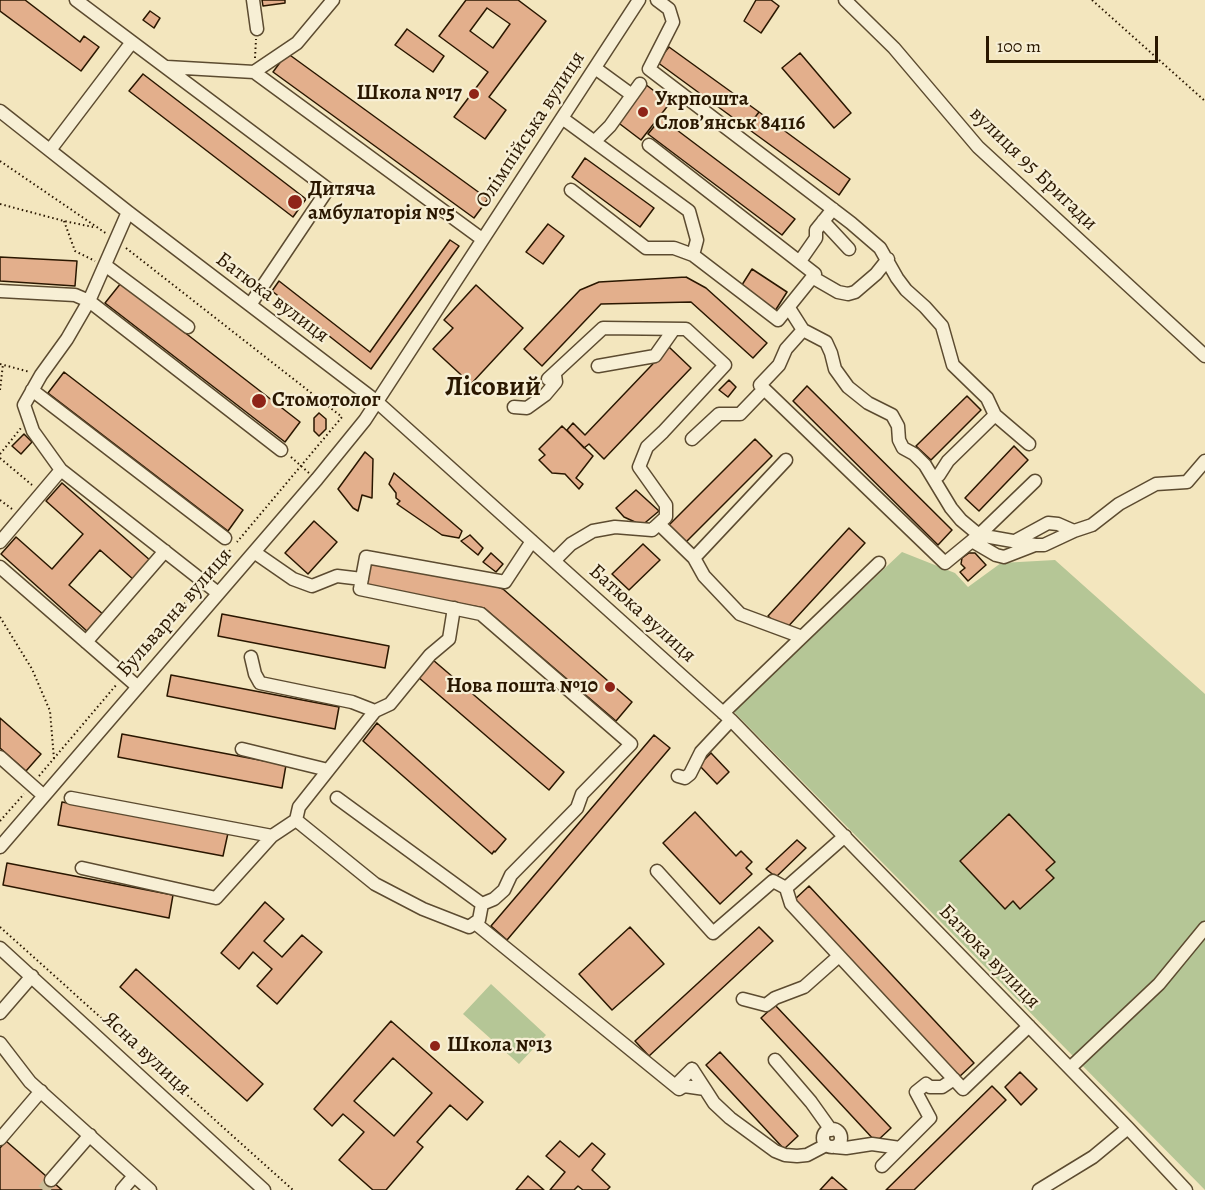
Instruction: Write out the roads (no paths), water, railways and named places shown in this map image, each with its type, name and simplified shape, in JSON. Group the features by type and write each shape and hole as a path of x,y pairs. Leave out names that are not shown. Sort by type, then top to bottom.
{"street":[{"path":"76,0 328,189 250,305"},
{"path":"253,0 257,29"},
{"path":"254,72 297,43 333,0"},
{"name":"Олімпійська вулиця","path":"376,401 639,0"},
{"path":"657,0 669,9 673,22 649,69 833,209 880,248 906,290 942,326 953,365 987,398 995,414 1029,444"},
{"name":"вулиця 95 Бригади","path":"845,0 894,48 978,147 1205,356"},
{"path":"50,150 132,42"},
{"path":"166,67 254,72 482,239"},
{"path":"595,68 632,95"},
{"path":"595,141 610,126 640,84"},
{"name":"Батюка вулиця","path":"0,111 128,212 376,401 727,716 1186,1190"},
{"path":"562,118 689,211 696,240 693,255"},
{"path":"571,190 646,248 674,248 693,255 778,320 815,274 650,145"},
{"path":"800,261 816,238 816,230 833,209"},
{"path":"128,212 89,301 24,405 33,431 62,470 218,593"},
{"path":"823,221 849,249"},
{"path":"812,277 838,292 848,294 855,292 876,274 888,259"},
{"path":"105,265 188,327"},
{"path":"0,291 75,295 89,301 281,450"},
{"path":"789,308 803,330 826,342 836,369 848,387 868,403 892,415 898,426 899,440 903,448 914,454 934,479 951,508 976,538 996,555 1004,557 1035,545"},
{"path":"514,407 527,408 545,395 556,382 552,376 603,328 686,328 725,365 647,447 639,467 666,505 666,517 652,530 615,527 593,531 571,544 554,561"},
{"path":"598,366 655,356 674,328"},
{"path":"803,330 786,349 779,365 760,385 945,563 976,538 1035,482"},
{"path":"692,439 719,414 740,414 764,389"},
{"path":"33,390 225,538"},
{"name":"Бульварна вулиця","path":"0,847 317,479 365,420 376,401"},
{"path":"934,479 948,461 995,414"},
{"path":"693,558 786,460"},
{"path":"976,538 1044,545 1092,525 1119,504 1156,484 1187,482 1203,468"},
{"path":"0,542 62,470"},
{"path":"1015,541 1048,523 1058,524 1074,531"},
{"path":"659,524 693,558 704,576 740,614 802,637"},
{"path":"482,904 494,899 504,890 511,875 578,808 582,794 631,744 481,614 360,589 366,556 505,582 532,541"},
{"path":"86,642 165,551"},
{"path":"254,552 293,579 312,586 337,576 362,579"},
{"path":"678,776 685,778 690,774 701,752 727,716 802,637 879,563"},
{"path":"0,567 138,687"},
{"path":"82,868 216,898 272,836 296,820 299,807 375,711 390,704 430,655 449,639 454,608"},
{"path":"251,657 255,675 260,683 352,702 375,711"},
{"path":"242,749 328,770"},
{"path":"0,757 44,796"},
{"path":"70,798 272,836"},
{"path":"337,798 482,904"},
{"path":"296,820 375,884 423,909 469,927 479,920 482,904"},
{"path":"786,888 844,836"},
{"path":"657,871 713,933 773,881 786,888 791,904 963,1089 1029,1026"},
{"path":"476,922 679,1089"},
{"path":"1070,1068 1159,984 1205,928"},
{"name":"Ясна вулиця","path":"0,948 264,1190"},
{"path":"743,999 766,1005 775,998 804,987 839,956"},
{"path":"0,1013 32,976"},
{"path":"0,1043 30,1082 150,1190"},
{"path":"775,1060 811,1102 831,1130 824,1135 823,1140 830,1146"},
{"path":"679,1089 678,1083 692,1069 714,1103 729,1118 775,1152 785,1155 797,1156 830,1146 846,1148 872,1144 900,1148"},
{"path":"882,1166 930,1118 916,1092 926,1084 942,1087 954,1079"},
{"path":"679,1089 684,1086 705,1089"},
{"path":"0,1139 41,1091"},
{"path":"1039,1190 1092,1157 1128,1128"},
{"path":"51,1180 90,1135"},
{"path":"122,1190 134,1176"}],"tunnel":[{"path":"43,1190 51,1180"}],"place":[{"name":"Школа №17","path":"474,94"},
{"name":"Укрпошта Слов’янськ 84116","path":"643,112"},
{"name":"Дитяча амбулаторія №5","path":"295,202"},
{"name":"Стомотолог","path":"259,401"},
{"name":"Нова пошта №10","path":"610,687"},
{"name":"Школа №13","path":"435,1046"}],"district":[{"name":"Лісовий","path":"493,388"}]}
